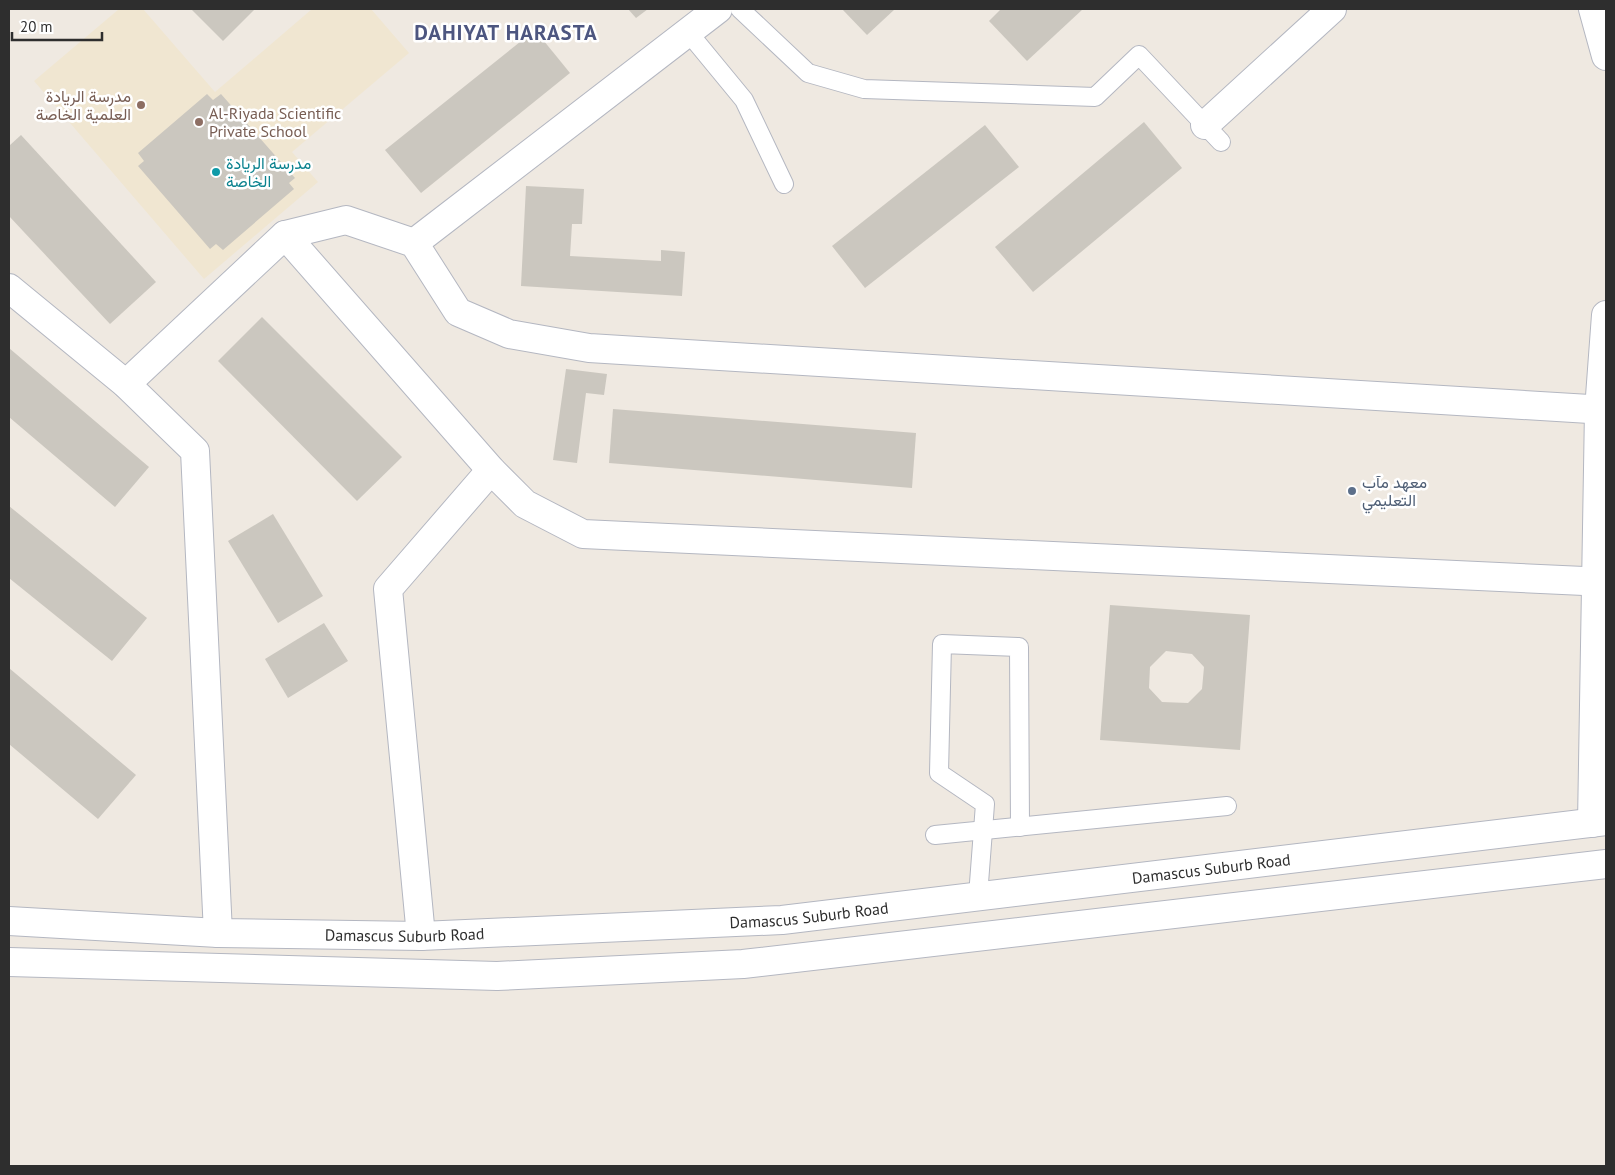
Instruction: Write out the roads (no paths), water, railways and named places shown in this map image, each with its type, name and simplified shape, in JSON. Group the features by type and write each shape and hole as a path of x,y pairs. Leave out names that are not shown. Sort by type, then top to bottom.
{"street":[{"path":"414,243 718,9"},
{"path":"1213,133 1332,9"},
{"path":"1593,9 1606,56"},
{"path":"126,384 285,235 346,220 414,243 458,312 508,334 590,348 1603,410"},
{"path":"285,235 491,470 525,504 583,534 1601,582"},
{"path":"9,288 126,384 196,450 218,932"},
{"path":"1599,822 1603,410 1606,315"},
{"path":"421,936 388,589 491,470"},
{"name":"Damascus Suburb Road","path":"9,921 218,932 421,936 782,920 1599,822"},
{"path":"9,962 497,976 743,964 1606,864"}],"lane":[{"path":"740,9 808,73 864,89 1095,97 1139,55 1213,133"},
{"path":"688,32 744,100 784,184"},
{"path":"978,896 985,804 939,773 942,644 1019,647 1020,827"},
{"path":"935,836 1227,806"}],"place":[{"name":"مدرسة الريادة العلمية الخاصة","path":"141,105"},
{"name":"Al-Riyada Scientific Private School","path":"199,122"},
{"name":"مدرسة الريادة الخاصة","path":"216,172"},
{"name":"معهد مآب التعليمي","path":"1352,491"}],"district":[{"name":"DAHIYAT HARASTA","path":"506,32"}]}
